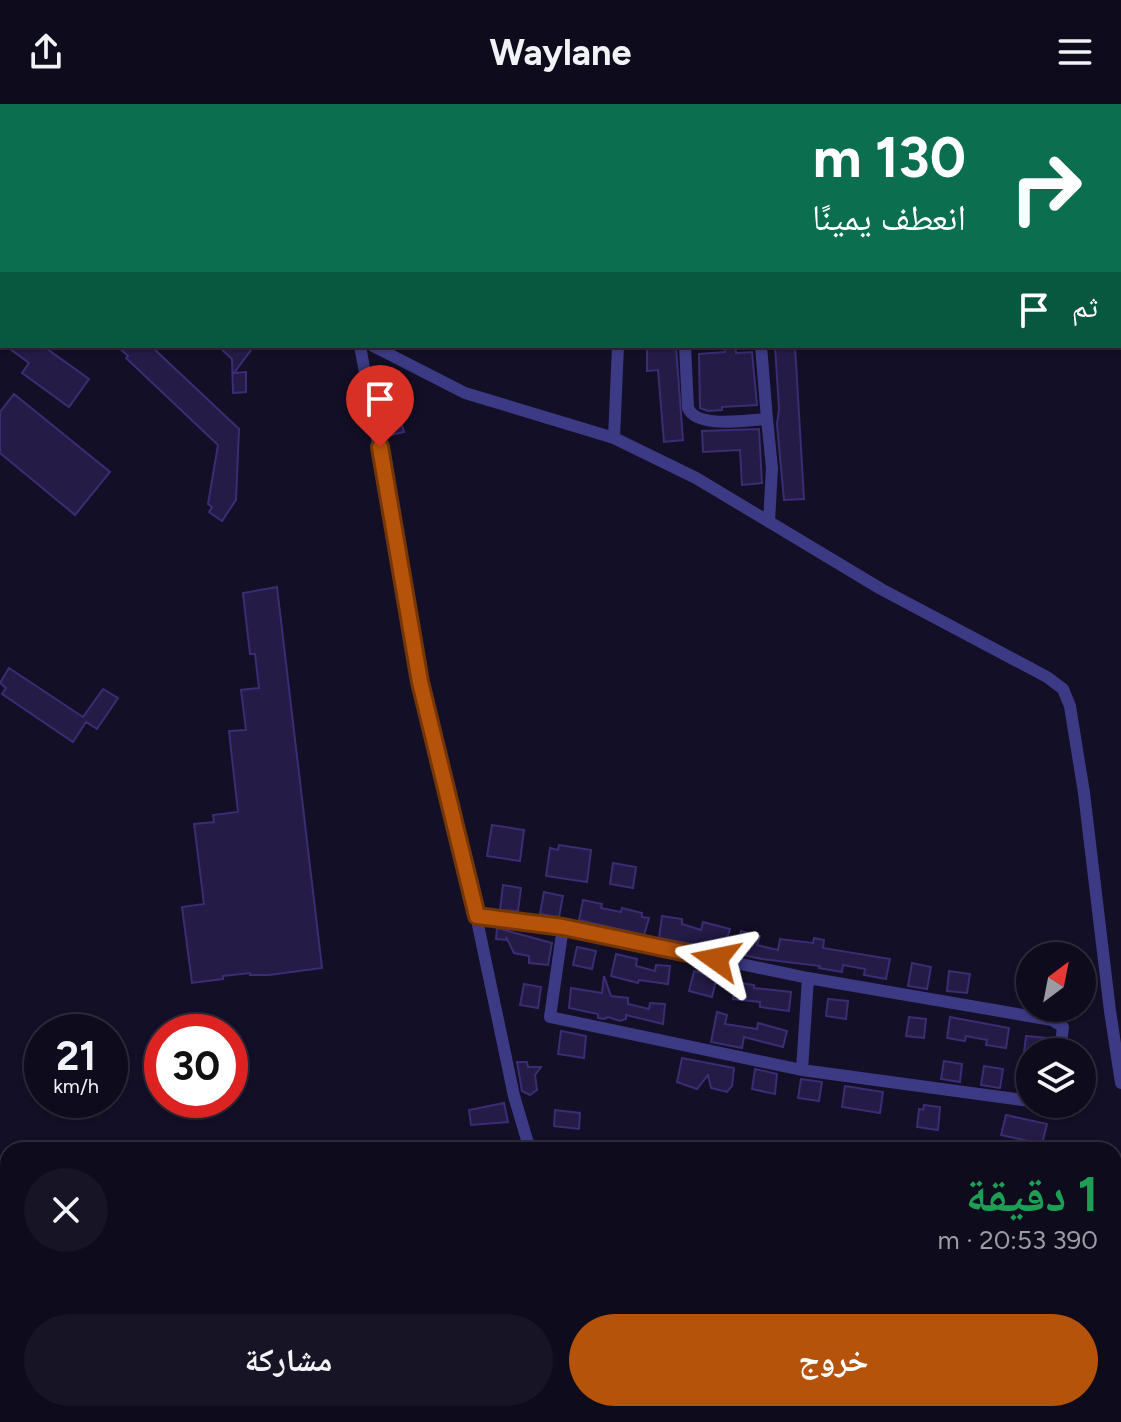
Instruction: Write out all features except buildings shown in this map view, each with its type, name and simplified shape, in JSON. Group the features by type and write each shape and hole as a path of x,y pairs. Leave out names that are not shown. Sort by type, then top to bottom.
{"street":[{"path":"360,348 420,682 477,916 509,1075 528,1142"},
{"path":"377,348 465,393 614,438 696,478 881,589 1057,683 1068,696 1084,793 1111,1024 1121,1083"},
{"path":"614,438 618,348"},
{"path":"685,348 687,403 691,415 708,421 767,419"},
{"path":"761,348 772,468 769,522"},
{"path":"477,916 563,927 808,978 1052,1020 1063,1027 1062,1038"},
{"path":"563,927 550,1017 802,1070 1016,1099"},
{"path":"802,1070 808,978"}],"route":[{"path":"380,447 420,682 477,916 563,927 716,959"}]}
